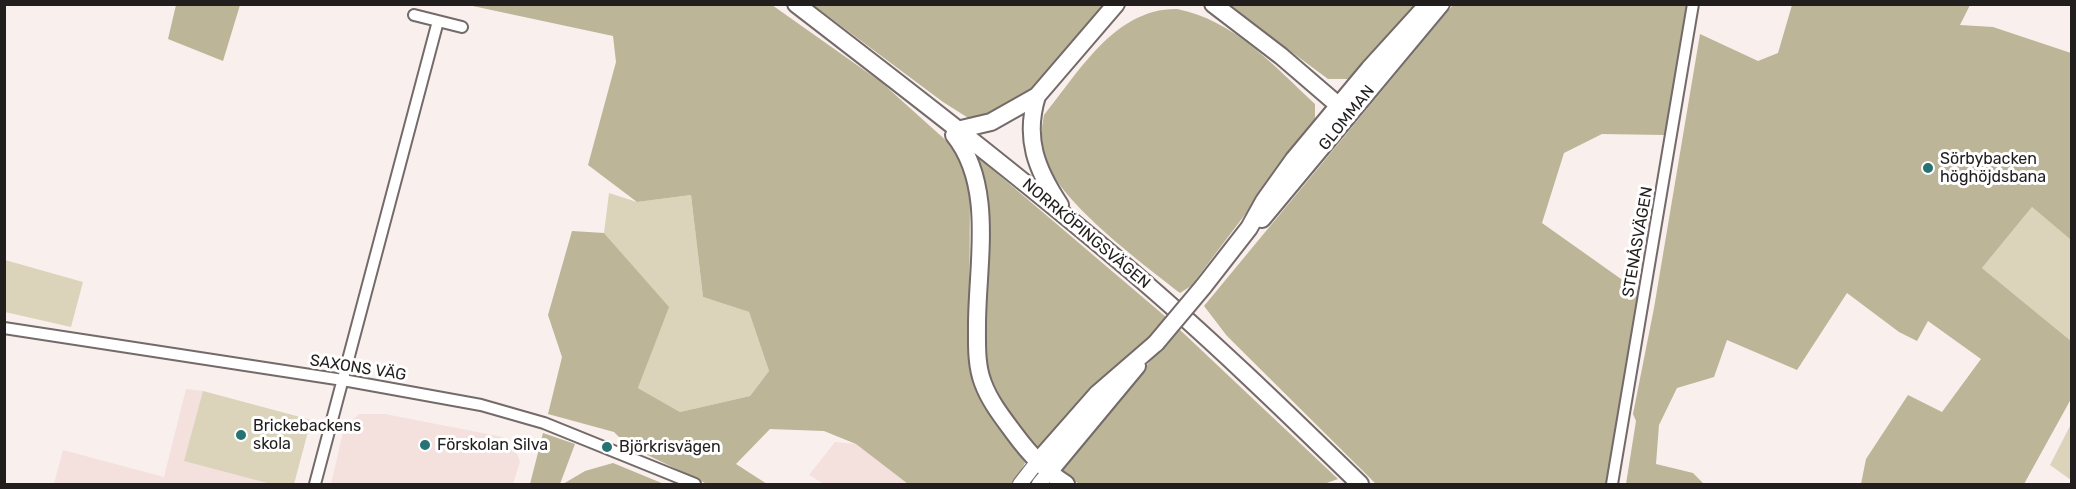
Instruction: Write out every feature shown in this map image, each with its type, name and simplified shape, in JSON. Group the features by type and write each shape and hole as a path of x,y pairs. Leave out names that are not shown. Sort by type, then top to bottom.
{"main road":[{"name":"NORRKÖPINGSVÄGEN","path":"796,4 864,54 938,116 1069,219 1230,359 1360,484"},
{"path":"957,130 992,122 1037,96 1116,4"},
{"path":"1213,4 1281,56 1344,110"},
{"name":"GLOMMAN","path":"1344,110 1428,4"},
{"name":"GLOMMAN","path":"1042,473 1127,381 1142,357 1156,344 1203,287 1249,228 1279,177 1441,4"},
{"path":"1037,96 1030,131 1034,156 1043,179 1069,219"},
{"path":"938,116 966,151 978,193 977,351 983,384 1003,419 1042,473 1065,484"}],"street":[{"name":"STENÅSVÄGEN","path":"1612,484 1694,4"},
{"path":"414,15 462,27"},
{"path":"315,484 438,21"},
{"name":"SAXONS VÄG","path":"4,328 97,345 343,380 448,398 528,418 607,447 695,484"},
{"path":"1020,484 1042,473"}],"shaded area":[{"path":"176,5 240,5 223,61 168,39"},
{"path":"468,5 772,5 881,82 950,144 961,160 970,193 970,357 982,398 991,414 1023,456 1025,463 1014,484 908,484 856,444 824,431 770,429 736,464 767,484 707,484 627,445 614,432 548,414 562,357 548,315 572,231 604,233 669,307 638,388 680,412 750,396 769,371 749,312 703,297 691,195 637,202 588,165 616,62 613,36"},
{"path":"813,5 1104,5 1038,83 1004,112 973,121 943,102"},
{"path":"1228,5 1416,5 1350,79 1328,79"},
{"path":"1453,5 1687,5 1665,135 1602,134 1564,153 1542,223 1638,291 1625,384 1606,484 1376,484 1227,336 1204,306"},
{"path":"1792,5 1970,5 1960,25 1993,27 2071,53 2071,240 2032,207 1982,268 2071,341 2071,399 2024,484 1861,484 1866,459 1908,395 1942,412 1981,359 1928,321 1917,341 1899,332 1847,293 1797,370 1727,340 1714,377 1677,388 1659,425 1656,464 1693,473 1704,484 1626,484 1636,421 1633,414 1654,308 1700,34 1758,61 1778,53"},
{"path":"1177,9 1217,23 1235,34 1268,60 1315,104 1315,122 1191,286 1180,293 1105,232 1068,196 1046,161 1042,138 1044,115 1100,46 1135,19 1155,12"},
{"path":"979,158 1166,317 1147,341 1041,452 1034,448 1001,400 986,362 983,347 983,186"},
{"path":"609,193 637,202 691,195 703,297 749,312 769,371 750,396 680,412 638,388 668,307 604,233"},
{"path":"2032,207 2071,240 2071,341 1982,268"},
{"path":"5,260 83,282 71,327 5,312"},
{"path":"1178,328 1338,479 1324,484 1079,484 1059,470"},
{"name":"Brickebackens skola","path":"186,389 203,391 311,420 294,484 54,484 63,450 164,477"},
{"name":"Brickebackens skola","path":"203,391 311,420 294,484 271,484 184,461"},
{"name":"Förskolan Silva","path":"359,414 385,414 503,437 517,454 520,462 513,484 331,484 344,428"},
{"path":"2071,424 2071,480 2050,465"},
{"path":"543,433 575,444 560,484 530,484"},
{"path":"835,442 856,444 908,484 824,484 809,475"},
{"path":"613,463 664,484 563,484 585,471"}],"place":[{"name":"Sörbybacken höghöjdsbana","path":"1928,168"},
{"name":"Brickebackens skola","path":"241,435"},
{"name":"Förskolan Silva","path":"425,445"},
{"name":"Björkrisvägen","path":"607,447"}]}
